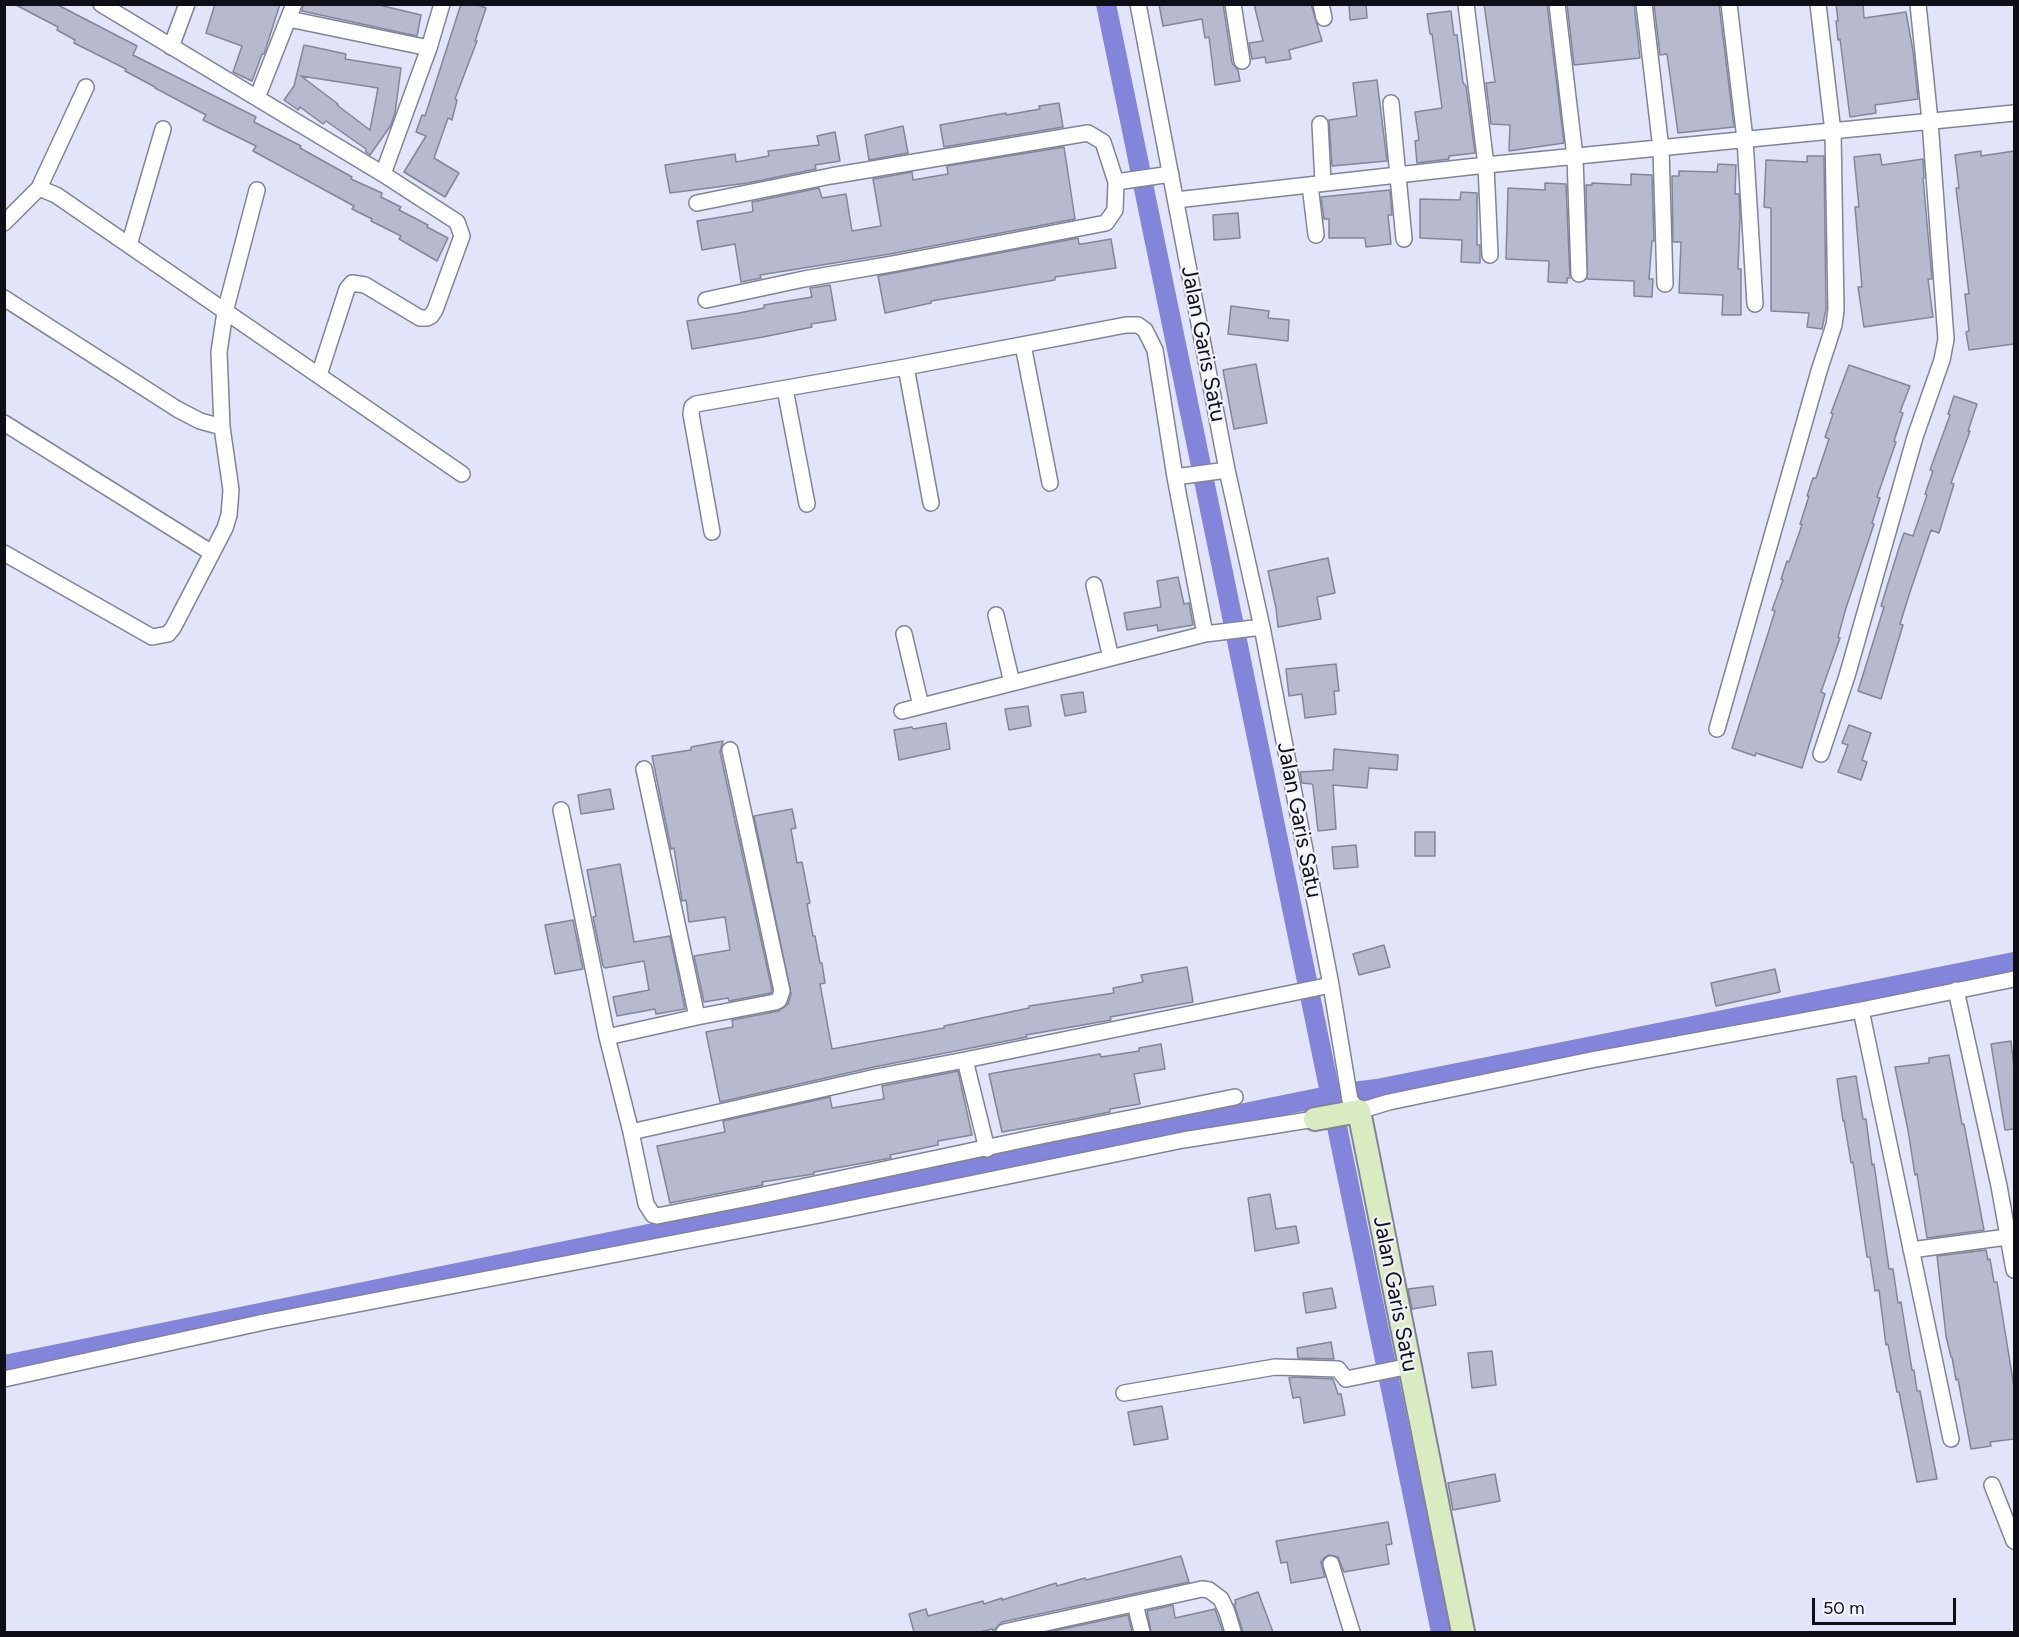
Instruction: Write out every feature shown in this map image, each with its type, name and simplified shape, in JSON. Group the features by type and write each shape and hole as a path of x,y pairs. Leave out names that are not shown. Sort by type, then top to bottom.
{"street":[{"path":"101,4 383,174 457,222 462,236 435,310 427,318 420,318 365,285 352,283 347,289 319,375"},
{"path":"171,47 187,4"},
{"path":"383,174 429,48 442,4"},
{"name":"Jalan Garis Satu","path":"1138,4 1166,175 1176,200 1223,470 1325,986 1410,1366 1463,1632"},
{"path":"1233,4 1242,61"},
{"path":"1466,4 1486,165 1490,255"},
{"path":"1557,4 1575,157 1579,274"},
{"path":"1644,4 1661,149 1665,284"},
{"path":"1730,4 1744,139 1755,304"},
{"path":"1717,729 1834,325 1836,310 1833,132 1818,4"},
{"path":"1821,754 1847,676 1915,437 1942,360 1946,339 1930,121 1918,4"},
{"path":"257,98 291,12 429,48"},
{"path":"4,223 39,188 86,87"},
{"path":"1391,103 1404,239"},
{"path":"1176,200 1486,165 2014,113"},
{"path":"1316,236 1316,184 1320,124"},
{"path":"129,245 163,129"},
{"path":"697,203 831,176 1088,133 1103,142 1123,181 1115,210 1106,223 804,279 706,300"},
{"path":"1123,181 1166,175"},
{"path":"39,188 56,195 462,474"},
{"path":"4,552 152,637 168,634 173,628 225,528 231,505 222,428 219,352 225,312 257,190"},
{"path":"4,298 177,409 200,421 222,428"},
{"path":"712,532 691,414 692,406 696,404 1126,325 1138,325 1152,340 1155,350 1211,633"},
{"path":"1023,345 1050,483"},
{"path":"906,367 931,503"},
{"path":"785,389 807,504"},
{"path":"4,423 212,553"},
{"path":"1180,477 1223,470"},
{"path":"1094,585 1111,658"},
{"path":"996,615 1011,683"},
{"path":"902,711 1211,633 1256,628"},
{"path":"904,634 921,706"},
{"path":"607,1037 779,1000 782,991 730,750"},
{"path":"644,769 697,1017"},
{"path":"561,810 607,1037 646,1204 653,1215 1235,1097"},
{"path":"4,1379 264,1322 819,1215 1183,1140 1315,1119 1352,1108 1591,1060 1862,1010 2014,979"},
{"path":"631,1132 876,1077 1325,986"},
{"path":"1956,990 1999,1186 2014,1270"},
{"path":"1862,1010 1951,1439"},
{"path":"965,1060 987,1149"},
{"path":"1911,1250 2007,1237"},
{"path":"1124,1393 1275,1367 1338,1369 1346,1379 1410,1366"},
{"path":"1992,1485 2014,1541"},
{"path":"1331,1564 1352,1632"},
{"path":"1004,1632 1049,1628 1135,1604 1202,1589 1217,1594 1224,1603 1233,1632"},
{"path":"1135,1604 1142,1632"}],"building":[{"path":"14,4 56,4 137,46 133,55 256,117 254,122 301,146 300,148 352,177 351,179 382,193 381,197 401,207 399,210 448,238 437,261 399,239 401,236 352,209 354,206 253,151 256,146 203,120 206,115 125,71 126,69 74,43 75,40 57,30 58,27"},
{"path":"215,4 280,4 264,54 262,54 252,81 233,72 242,46 206,33"},
{"path":"303,4 375,4 421,15 417,36 302,11"},
{"path":"461,4 475,4 486,8 475,41 477,41 455,99 457,100 452,120 448,118 434,158 459,173 445,197 404,172 426,136 416,132 422,115 425,116"},
{"path":"1159,4 1223,4 1232,63 1238,70 1240,81 1215,85 1209,37 1205,38 1202,19 1163,26"},
{"path":"1254,4 1311,4 1322,41 1289,50 1291,59 1266,63 1265,57 1252,59 1249,43 1263,41"},
{"path":"1349,4 1366,4 1367,18 1350,20"},
{"path":"1484,4 1547,4 1564,143 1509,151 1510,125 1491,124 1486,83 1495,82"},
{"path":"1567,4 1634,4 1640,58 1574,65"},
{"path":"1654,4 1719,4 1734,127 1678,133 1667,54 1660,55"},
{"path":"1836,4 1863,4 1864,18 1906,12 1918,99 1875,105 1876,113 1850,117 1840,39 1838,40"},
{"path":"1451,11 1454,35 1457,35 1463,83 1466,86 1475,153 1417,163 1415,141 1419,140 1415,112 1442,108 1427,14"},
{"path":"304,45 346,54 345,59 401,68 395,113 391,125 370,155 366,149 326,121 323,124 300,107 298,110 284,100 294,86","holes":["301,76 378,88 370,130"]},
{"path":"1377,80 1387,161 1332,166 1329,120 1357,116 1353,83"},
{"path":"1059,103 1063,127 944,147 940,125 1040,109 1039,106"},
{"path":"903,126 908,153 869,160 865,135"},
{"path":"835,132 840,161 815,165 816,169 748,183 670,193 665,165 735,154 736,162 769,156 768,151 819,145 817,136"},
{"path":"1064,147 1075,219 890,254 760,275 761,278 741,282 735,244 702,250 697,221 751,212 753,211 752,202 819,188 822,198 846,194 852,231 881,226 873,179 912,172 913,180 948,174 947,166"},
{"path":"1981,151 1981,156 2014,151 2014,344 1969,350 1965,294 1969,294 1956,188 1959,188 1955,155"},
{"path":"1880,154 1882,165 1923,159 1932,279 1928,279 1933,317 1864,327 1858,287 1862,287 1855,207 1859,207 1854,157"},
{"path":"1807,156 1824,156 1826,309 1822,329 1807,327 1809,313 1771,311 1771,208 1764,207 1766,160 1807,162"},
{"path":"1718,164 1736,165 1735,194 1739,194 1740,217 1738,269 1741,269 1741,315 1722,315 1723,295 1679,293 1681,242 1673,242 1672,176 1679,176 1679,171 1717,172"},
{"path":"1631,174 1652,175 1654,241 1652,241 1649,279 1653,279 1652,297 1634,296 1634,281 1587,279 1586,185 1592,185 1592,183 1631,185"},
{"path":"1545,183 1566,184 1570,278 1567,278 1567,283 1548,282 1549,261 1506,259 1508,188 1545,190"},
{"path":"1390,190 1392,215 1388,215 1391,244 1366,247 1365,238 1329,238 1329,219 1324,219 1321,197"},
{"path":"1461,192 1477,193 1477,245 1480,245 1480,263 1461,262 1462,240 1420,238 1420,199 1460,200"},
{"path":"1238,213 1240,238 1214,240 1213,215"},
{"path":"1078,238 1079,244 1111,239 1116,268 1055,277 1055,280 931,301 931,303 885,313 878,276"},
{"path":"830,285 836,320 763,337 692,349 687,321 739,313 764,308 764,305 812,297 810,288"},
{"path":"1231,306 1269,311 1268,318 1289,320 1288,341 1228,334"},
{"path":"1256,364 1267,423 1234,429 1223,370"},
{"path":"1849,365 1910,386 1900,412 1903,413 1894,441 1896,442 1877,497 1880,498 1872,523 1874,524 1846,608 1838,637 1840,638 1821,692 1825,694 1802,768 1732,748 1775,611 1772,610 1783,580 1781,579 1802,525 1800,524 1809,496 1807,496 1813,478 1816,478 1829,439 1825,437 1833,414 1831,413"},
{"path":"1954,396 1977,404 1951,483 1954,484 1939,533 1931,530 1909,595 1900,624 1903,625 1881,699 1858,691 1884,607 1881,606 1898,551 1904,533 1913,536 1927,495 1925,494 1933,471 1930,470 1950,415 1948,414"},
{"path":"1328,558 1335,593 1317,597 1321,619 1278,627 1268,571"},
{"path":"1178,577 1184,604 1189,603 1193,625 1158,631 1157,625 1127,630 1124,613 1161,607 1157,581"},
{"path":"1336,664 1339,691 1334,691 1336,714 1305,718 1302,694 1289,696 1286,669"},
{"path":"1083,692 1086,712 1065,716 1061,695"},
{"path":"1028,706 1031,726 1009,730 1005,709"},
{"path":"946,723 950,749 899,760 894,730"},
{"path":"1849,725 1871,733 1862,760 1867,762 1861,780 1838,772 1848,745 1842,743"},
{"path":"723,741 720,752 772,990 771,993 729,1001 728,998 704,1002 694,956 730,950 725,917 689,922 686,900 682,901 674,848 671,849 652,756 691,750 691,747"},
{"path":"1334,749 1398,755 1397,770 1369,768 1367,788 1333,785 1336,829 1318,831 1313,786 1302,783 1300,772 1333,770"},
{"path":"610,789 614,809 581,814 578,795"},
{"path":"792,809 796,828 791,829 797,863 802,862 810,903 807,904 813,936 815,936 820,963 822,963 825,983 820,984 832,1049 944,1028 944,1026 1029,1008 1029,1006 1114,993 1113,988 1143,982 1141,975 1187,967 1193,1002 1110,1017 1111,1020 1026,1035 1027,1037 874,1067 720,1102 706,1032 733,1027 732,1020 779,1011 788,1004 791,994 754,816"},
{"path":"1415,832 1435,832 1435,856 1415,856"},
{"path":"1356,845 1358,867 1334,869 1332,847"},
{"path":"620,864 634,942 670,936 685,1009 656,1014 655,1009 617,1016 613,997 649,990 644,961 605,968 603,966 593,917 596,916 587,870"},
{"path":"573,920 583,969 555,974 545,925"},
{"path":"1384,945 1390,967 1359,975 1353,954"},
{"path":"1775,969 1780,992 1716,1006 1711,983"},
{"path":"2011,1041 2014,1068 2014,1129 2005,1130 1991,1044"},
{"path":"1161,1044 1165,1069 1134,1074 1140,1104 1110,1109 1110,1112 1002,1132 989,1074 1100,1054 1101,1057 1139,1051 1139,1048"},
{"path":"1949,1055 1984,1230 1927,1238 1917,1174 1915,1175 1895,1067 1929,1063 1929,1058"},
{"path":"958,1071 972,1135 938,1141 938,1145 890,1155 891,1158 762,1182 763,1185 670,1203 657,1146 725,1132 723,1121 830,1097 832,1108 884,1099 882,1086"},
{"path":"1856,1076 1863,1119 1866,1119 1872,1165 1874,1164 1889,1269 1893,1269 1898,1303 1901,1302 1912,1370 1914,1370 1917,1391 1920,1391 1937,1479 1917,1482 1899,1392 1897,1392 1888,1344 1886,1345 1879,1290 1875,1291 1870,1257 1867,1257 1853,1162 1851,1163 1837,1079"},
{"path":"1270,1194 1276,1229 1296,1226 1299,1243 1255,1251 1248,1198"},
{"path":"1986,1250 1994,1282 1997,1282 2014,1387 2014,1439 1990,1442 1991,1446 1971,1449 1958,1379 1956,1380 1946,1336 1937,1256"},
{"path":"1433,1286 1436,1305 1412,1309 1408,1289"},
{"path":"1332,1288 1336,1308 1306,1313 1303,1293"},
{"path":"1331,1342 1334,1359 1298,1358 1297,1348"},
{"path":"1492,1351 1496,1385 1472,1388 1468,1353"},
{"path":"1289,1378 1333,1379 1338,1394 1341,1394 1345,1415 1304,1423 1300,1397 1293,1398"},
{"path":"1162,1406 1168,1439 1134,1445 1128,1412"},
{"path":"1495,1474 1500,1501 1453,1510 1448,1483"},
{"path":"1388,1522 1392,1544 1386,1545 1389,1564 1344,1572 1338,1557 1329,1555 1321,1562 1325,1577 1291,1583 1287,1562 1281,1563 1276,1541"},
{"path":"1181,1556 1189,1582 1002,1622 993,1631 992,1629 980,1632 914,1632 909,1614 926,1609 928,1616 983,1601 984,1604 1002,1598 1002,1600 1056,1583 1057,1586 1085,1578 1086,1580"},
{"path":"1258,1592 1273,1632 1243,1632 1234,1604 1236,1604 1235,1600"},
{"path":"1173,1605 1175,1618 1215,1609 1223,1632 1151,1632 1147,1611"},
{"path":"1128,1615 1132,1632 1048,1632"}],"waterway":[{"path":"1106,4 1441,1632"},
{"path":"4,1365 1338,1094 1377,1089 2014,962"}]}
